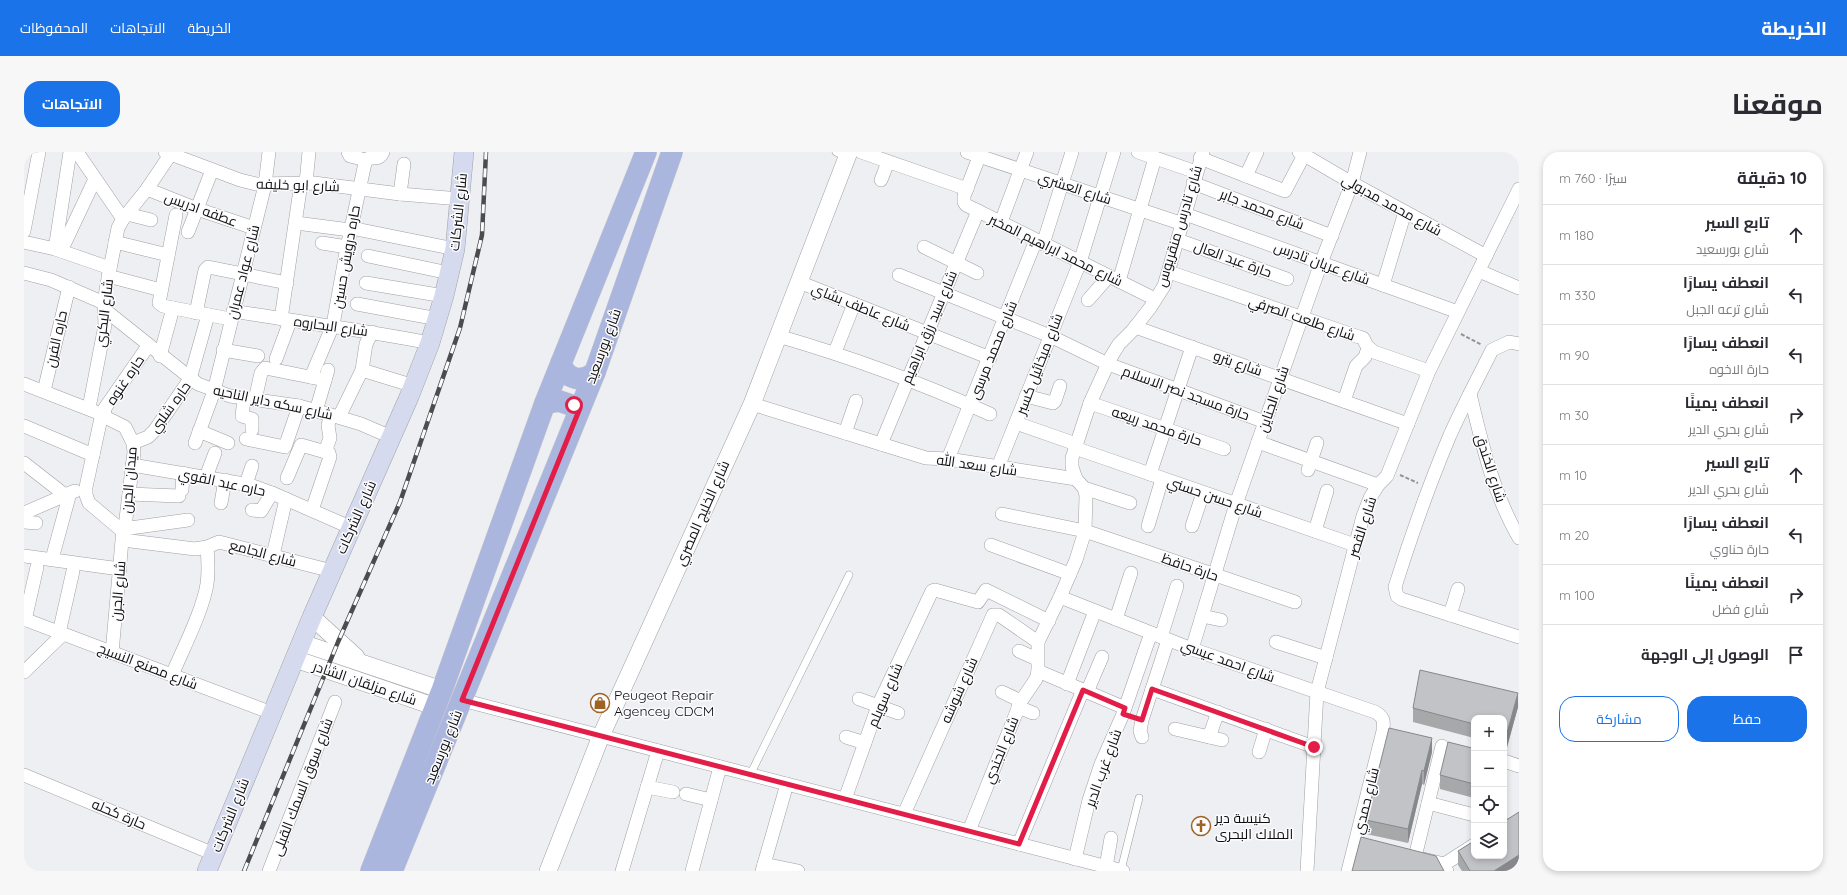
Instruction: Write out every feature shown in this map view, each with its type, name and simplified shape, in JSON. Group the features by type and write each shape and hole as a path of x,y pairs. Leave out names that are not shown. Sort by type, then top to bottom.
{"main road":[{"name":"شارع بورسعيد","path":"371,871 439,698 545,403 628,200 646,152"},
{"name":"شارع بورسعيد","path":"392,871 595,372 672,152"},
{"name":"شارع الشركات","path":"210,863 312,617 414,386 430,343 438,319 455,249 460,199 461,153"},
{"path":"628,200 651,209"},
{"path":"561,363 567,374 578,379 584,379 595,372"},
{"path":"545,403 560,401 580,408"}],"street":[{"path":"24,231 39,152"},
{"path":"58,250 70,152"},
{"path":"77,152 125,217 151,220"},
{"name":"شارع عواد عمران","path":"228,443 197,437 214,391 265,185 269,152"},
{"path":"276,359 285,320 287,283 309,152"},
{"path":"348,152 350,156 362,159 365,163 370,158 377,159 383,152"},
{"path":"1001,222 1027,152"},
{"name":"شارع محمد مرسى","path":"948,459 1006,318 1040,242 1062,185 1072,152"},
{"name":"شارع ميخائيل كسبر","path":"998,467 1080,262 1114,152"},
{"name":"شارع محمد جابر","path":"1138,152 1155,158 1195,177 1332,236"},
{"path":"1246,176 1257,152"},
{"name":"شارع الجناين","path":"1192,649 1236,504 1321,263 1352,183 1360,152"},
{"name":"شارع ابو خليفه","path":"170,153 240,180 265,185 304,183 460,199"},
{"name":"شارع البكري","path":"89,408 105,325 105,307 109,272 115,242 125,217 147,189 170,153"},
{"path":"848,153 888,162 966,193 976,153"},
{"name":"شارع الخليج المصري","path":"548,871 601,736 752,404 848,153"},
{"name":"شارع العشري","path":"976,153 1062,185 1141,210 1184,219"},
{"path":"1201,155 1246,176 1285,191 1301,154"},
{"name":"شارع محمد مدبولي","path":"1301,154 1486,256"},
{"name":"شارع تادرس منقريوس","path":"1038,665 1038,642 1070,574 1085,531 1086,501 1072,467 1075,446 1090,403 1119,344 1135,327 1164,286 1201,155"},
{"path":"1088,300 1114,279 1141,210 1155,158"},
{"path":"881,180 888,162"},
{"name":"حاره درويش حسين","path":"311,377 333,326 347,247 359,188 364,174 365,163"},
{"path":"400,194 404,164"},
{"path":"188,232 212,170"},
{"path":"58,250 96,179"},
{"name":"عطفه ادريس","path":"147,189 197,209 254,228"},
{"name":"شارع القصر","path":"1307,871 1317,692 1363,516 1378,485 1387,476 1430,371 1478,271 1514,209 1519,189"},
{"name":"شارع محمد ابراهيم المخبر","path":"966,193 964,202 966,205 1155,299"},
{"name":"شارع سيد رزق ابراهيم","path":"881,444 978,211"},
{"path":"1384,285 1405,212"},
{"path":"24,242 58,250 160,295 176,215"},
{"name":"شارع عريان تادرس","path":"1184,219 1321,263 1458,312"},
{"path":"296,223 351,229 455,249"},
{"name":"حارة عبد العال","path":"1178,240 1287,279"},
{"path":"115,242 168,255"},
{"path":"322,243 347,247"},
{"path":"924,247 977,273"},
{"path":"368,256 450,273"},
{"name":"حاره شلبي","path":"133,443 148,437 155,430 190,379 202,314 205,268 210,267 243,274"},
{"path":"1478,271 1519,288"},
{"name":"شارع طلعت الصرفي","path":"1169,272 1363,338 1368,348 1374,352 1430,371"},
{"name":"شارع سكه داير الناحيه","path":"24,273 50,280 68,287 105,307 160,356 198,384 214,391 249,400 299,406 335,416 391,437"},
{"path":"243,274 287,283"},
{"name":"حارة مسجد نصر الاسلام","path":"900,275 1050,336 1108,364 1265,422"},
{"name":"شارع عاطف بشاي","path":"799,282 990,358"},
{"path":"366,283 444,296"},
{"name":"حاره الفرن","path":"44,391 68,287"},
{"name":"شارع البحاروه","path":"160,295 161,305 202,314 232,315 333,326 430,343"},
{"path":"357,304 438,319"},
{"path":"835,352 854,304"},
{"path":"160,356 173,308"},
{"name":"شارع بترو","path":"1135,327 1408,424"},
{"path":"325,452 330,438 328,425 335,416 362,370 366,344 372,332"},
{"path":"778,336 835,352 908,379 990,414"},
{"path":"1519,344 1509,342 1492,350 1451,433 1412,532 1395,587 1395,593 1401,599 1519,637"},
{"name":"حاره غنوه","path":"103,416 105,408 148,346"},
{"path":"1148,526 1165,429 1192,347"},
{"path":"1344,401 1356,366 1366,357 1368,348"},
{"path":"223,350 258,356"},
{"path":"312,510 330,457 329,453 303,445 282,447 249,434 252,419 242,416 261,373 265,368 311,377 327,375 316,411"},
{"path":"362,370 414,386"},
{"path":"24,384 89,408 103,416"},
{"path":"1026,396 1053,403 1060,386"},
{"name":"شارع الخندق","path":"1470,394 1492,480 1519,538"},
{"path":"845,433 856,401"},
{"name":"حارة محمد ربيعه","path":"1090,403 1224,449"},
{"name":"شارع سعد الله","path":"752,404 926,458 948,459 998,467 1080,484 1130,503"},
{"path":"287,478 299,406"},
{"name":"ميدان الجرن","path":"103,416 124,427 133,443 129,494 123,534 89,503 86,495 86,487 93,454 101,418 103,416"},
{"name":"شارع حسن حسني","path":"1016,423 1156,476 1355,546"},
{"path":"24,426 93,454"},
{"path":"1258,442 1310,465 1378,485"},
{"path":"1310,465 1317,443"},
{"path":"206,477 215,453"},
{"path":"24,463 68,494"},
{"name":"حاره عبد القوي","path":"132,466 246,484 272,493 352,528"},
{"path":"246,484 252,466"},
{"path":"129,494 181,493 183,473"},
{"path":"221,503 225,480"},
{"path":"24,513 86,487"},
{"path":"1315,531 1327,491"},
{"path":"252,510 261,511 272,493"},
{"path":"1192,526 1203,493"},
{"path":"52,559 68,494"},
{"path":"273,555 286,499"},
{"name":"حارة حافظ","path":"1002,514 1085,531 1295,602"},
{"path":"123,534 188,520"},
{"name":"شارع الجامع","path":"123,534 195,549 207,547 219,542 332,571"},
{"name":"شارع الجرن","path":"112,653 123,534"},
{"path":"992,545 1070,574"},
{"path":"172,675 202,603 208,572 207,547"},
{"path":"24,556 120,569"},
{"path":"25,620 37,567"},
{"path":"24,672 61,633 73,571"},
{"path":"1116,619 1131,573"},
{"path":"1142,737 1140,731 1152,689 1160,636 1177,586"},
{"path":"1450,615 1458,589"},
{"name":"شارع سويلم","path":"845,799 878,706 930,593 935,590 978,602"},
{"path":"1038,642 999,615 993,615 979,607 978,602 984,592 988,591 1049,621"},
{"name":"شارع احمد عيسي","path":"1060,597 1192,649 1376,712 1383,719 1383,731"},
{"path":"1067,684 1095,611"},
{"name":"شارع شوشه","path":"904,814 993,615"},
{"path":"1202,616 1221,620"},
{"path":"312,617 364,664"},
{"name":"شارع مصنع النسيج","path":"25,620 272,713"},
{"name":"شارع غرب الدير","path":"1075,859 1089,800 1101,764 1124,711 1160,636"},
{"path":"1276,642 1326,658"},
{"name":"شارع مزلقان الشادر","path":"298,651 364,664 394,674 439,698"},
{"name":"شارع مزلقان الشادر","path":"298,651 388,690 439,698"},
{"path":"1019,651 1067,684 1085,691 1142,720"},
{"path":"1019,844 1085,691 1102,657"},
{"name":"شارع الجندي","path":"969,831 1020,704 1033,685 1038,665"},
{"path":"388,690 394,674"},
{"path":"1152,689 1314,747"},
{"path":"1002,692 1033,713"},
{"path":"859,699 898,713"},
{"path":"462,700 904,814 1114,870 1111,838"},
{"name":"شارع سوق السمك القبلى","path":"269,871 335,702"},
{"path":"1175,729 1216,739 1218,712"},
{"path":"1258,752 1266,729"},
{"path":"1383,731 1398,735"},
{"name":"شارع حمدي","path":"1348,871 1383,731"},
{"path":"846,737 865,743"},
{"path":"1415,857 1428,803 1449,747 1427,742"},
{"path":"622,871 658,751"},
{"path":"1507,762 1519,766"},
{"path":"692,871 720,767"},
{"name":"حارة كحله","path":"24,775 210,863"},
{"path":"787,784 763,868 798,871"},
{"path":"647,787 673,792"},
{"path":"686,794 711,800"},
{"path":"1428,803 1471,813"},
{"path":"1356,841 1371,845"},
{"path":"1400,853 1445,868 1471,848"}],"lane":[{"path":"750,775 849,575"},
{"path":"1114,870 1139,798"}],"path":[{"path":"1450,329 1492,350"},
{"path":"1389,470 1429,487"}],"building":[{"path":"1420,670 1518,693 1507,733 1507,715 1471,715 1471,723 1413,708"},
{"path":"1389,728 1432,738 1424,771 1422,770 1408,829 1366,820"},
{"path":"1448,742 1471,748 1471,783 1440,775"},
{"path":"1519,812 1519,855 1494,871 1470,871 1458,851 1471,843 1471,859 1507,859 1508,819"},
{"path":"1361,837 1436,856 1444,871 1352,871"}],"railway":[{"path":"244,871 338,642 400,502 460,328 482,235 486,152"}],"place":[{"name":"Peugeot Repair Agencey CDCM","path":"600,703"},
{"name":"كنيسة دير الملاك البحرى","path":"1201,826"}],"route":[{"path":"574,405 580,408 462,700 1019,844 1083,690 1125,708 1123,714 1142,720 1152,689 1314,747"}]}
